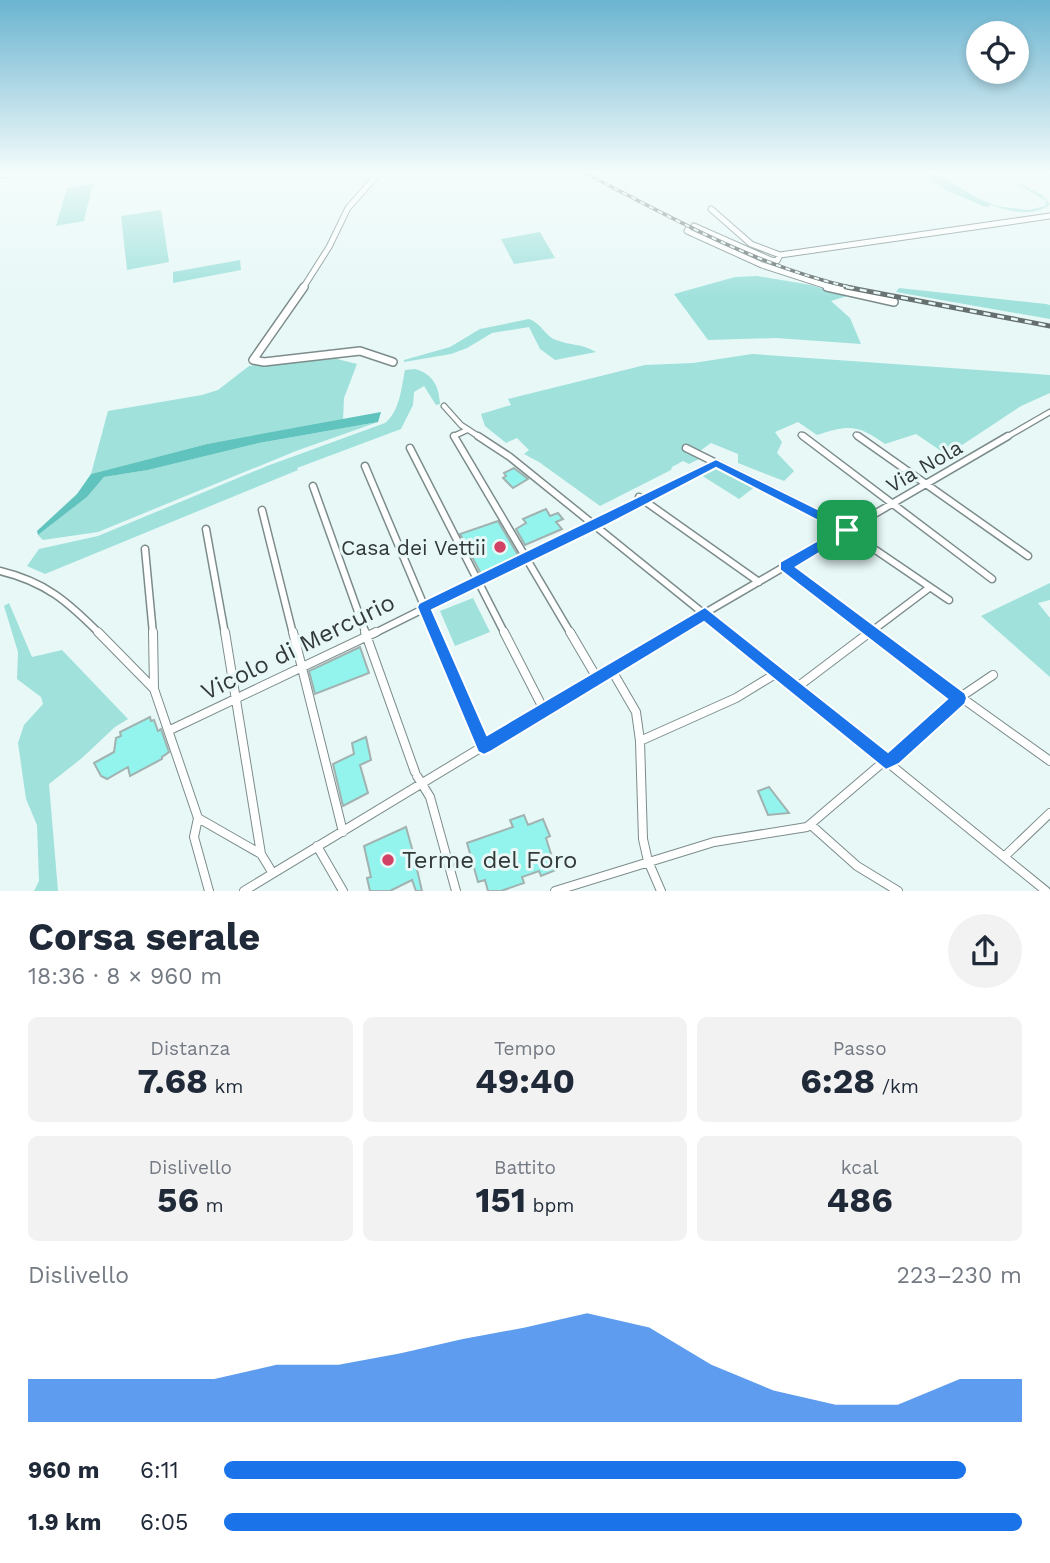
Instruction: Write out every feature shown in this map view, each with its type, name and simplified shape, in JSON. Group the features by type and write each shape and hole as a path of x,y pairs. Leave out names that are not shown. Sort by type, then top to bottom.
{"street":[{"path":"344,216 329,247 281,323 253,360 264,362 360,351 393,362"},
{"path":"717,216 760,249 780,255 1050,216"},
{"path":"780,255 777,261 771,260 700,226 687,231 746,260 785,275 841,292 894,302"},
{"path":"444,406 464,428 510,457 886,761 1007,854 1046,891"},
{"name":"Via Nola","path":"244,891 343,832 418,777 429,777 484,747 891,503 1050,412"},
{"path":"464,428 454,436 597,678"},
{"path":"801,435 992,579"},
{"path":"856,435 1027,556"},
{"path":"410,448 544,710"},
{"path":"686,448 847,530 950,600"},
{"name":"Vicolo di Mercurio","path":"170,730 595,526 641,498 716,463"},
{"path":"365,466 484,747"},
{"path":"313,486 457,891"},
{"path":"641,498 759,582"},
{"path":"262,510 284,603 304,668 343,832"},
{"path":"206,529 237,699 261,854 272,872"},
{"path":"145,549 155,643 154,689 198,818 194,837 208,891"},
{"path":"785,566 960,698 1050,761"},
{"path":"0,571 21,576 65,599 154,689"},
{"path":"796,688 869,630 929,588"},
{"path":"611,669 636,712 640,741 643,839 648,861 661,891"},
{"path":"640,741 747,693 777,673"},
{"path":"555,891 727,839 811,825 886,761 893,758 960,698 993,676"},
{"path":"1007,854 1050,813"},
{"path":"198,818 261,854"},
{"path":"811,825 858,866 894,888"},
{"path":"317,846 321,858 343,891"}],"shaded area":[{"path":"59,216 85,216 84,221 56,226"},
{"path":"121,216 162,216 169,262 127,270"},
{"path":"540,232 555,258 514,264 501,239"},
{"path":"240,260 241,270 173,283 173,272"},
{"path":"757,276 811,285 847,296 831,301 850,318 861,344 776,338 708,340 674,294 735,277"},
{"path":"899,288 1046,304 1050,305 1050,319 896,292"},
{"path":"529,319 552,338 596,352 555,360 540,349 529,327 492,333 451,354 404,362 450,347 480,329"},
{"path":"337,354 337,359 357,364 344,398 343,421 207,444 91,474 108,411 218,390 249,366"},
{"path":"752,354 1050,375 1050,393 1021,406 947,455 916,434 885,444 852,428 817,435 798,422 775,432 782,442 777,453 794,471 784,481 738,463 738,454 711,443 697,453 703,457 689,464 683,461 671,470 600,506 524,454 529,450 517,438 506,443 485,426 481,414 511,405 508,399 645,365 693,363"},
{"path":"415,369 434,382 440,404 436,405 424,386 414,392 413,405 401,429 297,468 298,470 45,574 27,566 39,549 98,536 267,466 385,423 397,406 405,370"},
{"path":"381,412 378,422 259,443 148,470 104,477 87,497 38,535 37,531 77,494 91,474 207,444"},
{"path":"378,422 296,451 98,532 43,540 38,535 87,497 104,477 148,470 259,443"},
{"path":"716,467 756,486 739,499 701,475"},
{"path":"1050,583 1050,600 1038,603 1050,618 1050,677 981,616"},
{"path":"473,598 490,632 455,646 440,611"},
{"path":"9,603 32,657 62,650 128,719 49,784 58,891 34,891 39,881 37,825 26,799 18,743 24,725 43,704 41,697 17,679 18,652 4,606"}],"building":[{"path":"514,468 528,479 513,488 503,478 506,476 504,473"},
{"path":"546,509 550,516 558,513 563,519 556,522 562,529 525,545 516,529 526,523 523,519"},
{"name":"Casa dei Vettii","path":"498,521 518,555 481,574 460,534"},
{"path":"360,647 369,673 315,694 309,671"},
{"path":"150,717 158,731 161,729 169,752 162,759 130,776 128,767 107,779 101,776 94,763 114,752 116,738 121,736 120,732"},
{"path":"366,737 371,760 360,765 368,793 343,806 333,764 354,754 352,743"},
{"path":"769,787 789,813 768,815 758,791"},
{"path":"524,815 528,825 543,819 550,836 546,838 556,870 541,876 539,871 522,877 524,883 501,891 488,891 485,880 478,882 467,843 513,827 510,820"},
{"name":"Terme del Foro","path":"406,827 413,852 409,855 412,867 416,865 422,891 416,891 412,880 390,891 370,891 367,878 371,877 364,846"}],"railway":[{"path":"668,216 750,255 784,268 854,288"},
{"path":"846,287 1050,326"}],"place":[{"name":"Casa dei Vettii","path":"500,547"},
{"name":"Terme del Foro","path":"388,860"}],"route":[{"path":"716,463 847,530 785,566 960,698 893,758 886,761 705,614 484,747 424,607 603,522 716,463"}]}
